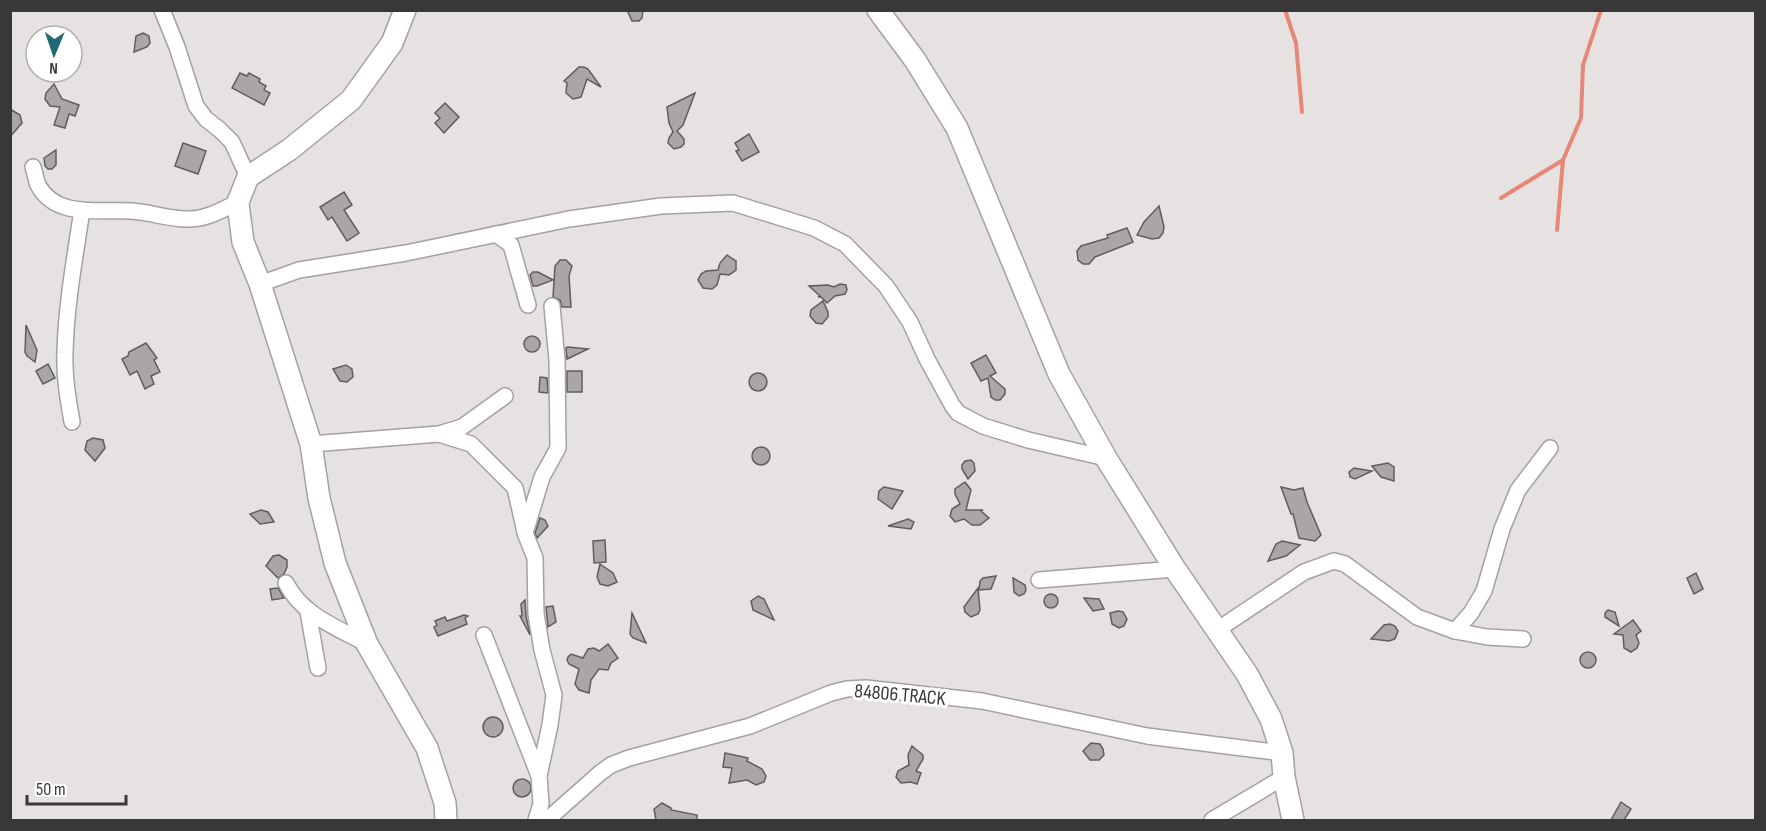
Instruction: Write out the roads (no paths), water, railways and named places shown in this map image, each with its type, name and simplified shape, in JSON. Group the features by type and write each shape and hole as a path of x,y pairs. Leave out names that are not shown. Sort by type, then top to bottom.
{"street":[{"path":"162,10 196,106 206,119 232,142 248,177"},
{"path":"405,10 392,44 351,100 289,150 248,177 238,202 243,242 260,284 311,444 319,498 335,563 367,644 428,748 445,803 446,820"},
{"path":"878,10 915,60 957,128 1059,374 1106,458 1175,569 1247,674 1271,719 1282,753 1284,777 1293,820"},
{"path":"33,168 38,185 48,198 68,208 130,210 187,219 211,215 238,202"},
{"path":"260,284 299,270 406,253 569,219 699,203 733,203 814,228 845,244 886,286 910,322 927,359 958,413 976,424 1028,440 1106,458"},
{"path":"72,422 65,354 68,312 82,210"},
{"path":"496,234 511,245 528,305"},
{"path":"525,533 542,477 558,448 557,360 552,306"},
{"path":"311,444 439,434 462,427 505,396"},
{"path":"439,434 471,444 515,488 525,533 535,558 536,614 542,650 554,695 539,776 541,804 536,820"},
{"path":"1455,631 1471,613 1484,591 1502,529 1518,489 1550,447"},
{"path":"1217,630 1304,572 1334,561 1346,564 1417,617 1455,631 1487,637 1523,639"},
{"path":"1039,580 1175,569"},
{"path":"286,583 294,598 308,612 367,644"},
{"path":"308,612 318,668"},
{"path":"484,635 539,776"},
{"name":"84806 TRACK","path":"547,820 611,765 629,758 750,726 847,688 900,690 939,697 982,700 1147,736 1282,753"},
{"path":"1212,820 1284,777"}],"waterway":[{"path":"1285,10 1296,43 1302,112"},
{"path":"1501,198 1563,160 1581,118 1583,65 1601,10"},
{"path":"1557,230 1563,160"}]}
